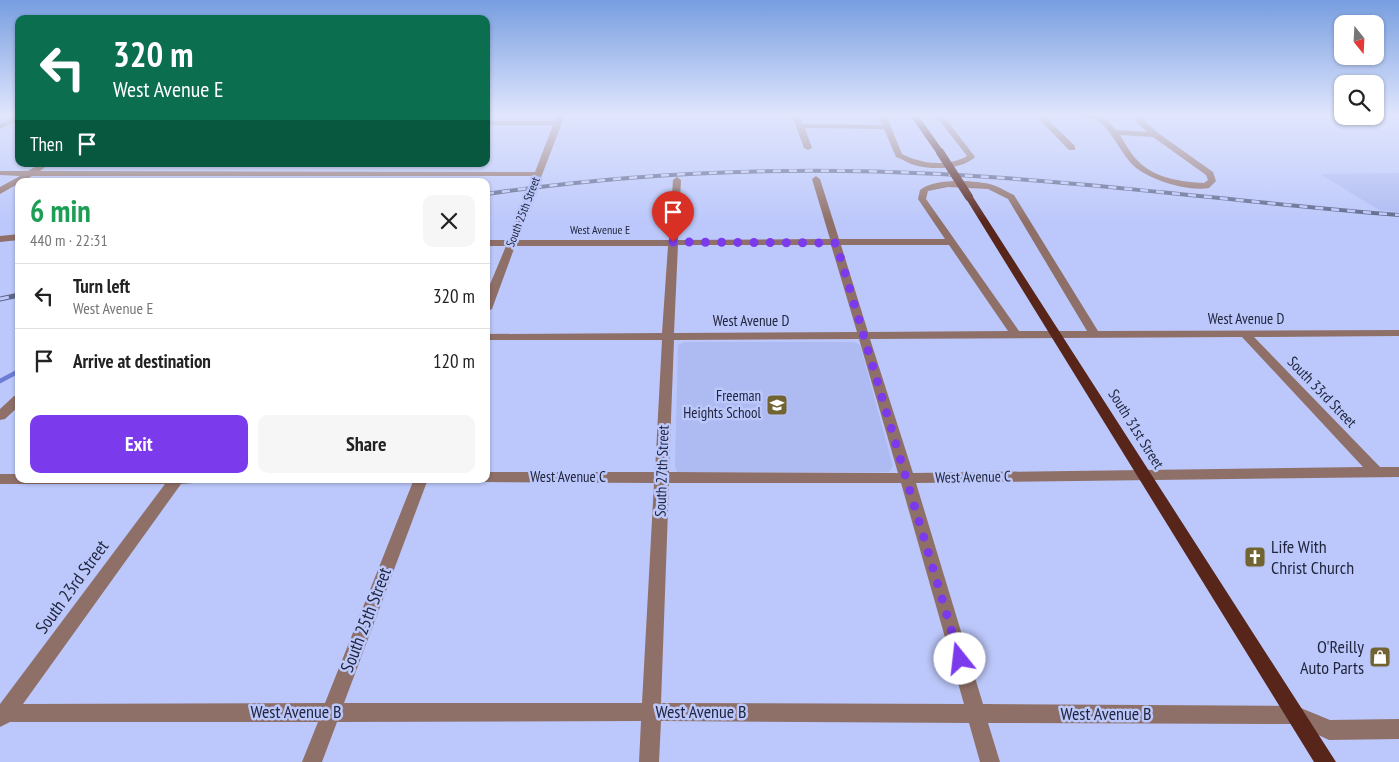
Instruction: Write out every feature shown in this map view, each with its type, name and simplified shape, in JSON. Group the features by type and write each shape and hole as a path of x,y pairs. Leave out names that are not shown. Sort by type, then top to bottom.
{"main road":[{"name":"South 31st Street","path":"939,151 1326,762"}],"street":[{"name":"South 25th Street","path":"490,299 547,151"},
{"path":"897,151 899,155 917,163 942,164 968,160 971,157 968,151"},
{"path":"1127,151 1138,165 1170,181 1206,186 1212,181 1210,174 1177,151"},
{"path":"21,178 40,167"},
{"path":"138,178 154,167"},
{"path":"257,178 269,167"},
{"path":"403,173 407,167"},
{"path":"0,173 538,174"},
{"path":"816,179 908,478 990,762"},
{"name":"South 27th Street","path":"649,762 677,180"},
{"path":"0,191 15,182"},
{"path":"1016,336 922,198 924,190 934,186 949,184 990,188 1011,197 1094,333"},
{"path":"0,239 15,237"},
{"name":"West Avenue E","path":"490,243 953,242"},
{"name":"West Avenue D","path":"490,337 1399,333"},
{"name":"South 33rd Street","path":"1245,334 1376,472"},
{"path":"0,416 15,403"},
{"name":"West Avenue C","path":"490,477 908,478 1399,472"},
{"path":"0,479 15,479"},
{"name":"South 23rd Street","path":"2,715 174,483"},
{"name":"South 25th Street","path":"312,762 419,483"},
{"name":"West Avenue B","path":"2,715 651,712 1296,715 1329,730 1399,729"}],"shaded area":[{"path":"1399,173 1399,212 1379,210 1320,174"},
{"name":"Freeman Heights School","path":"684,342 854,342 860,345 893,466 889,472 677,472 675,466 678,345"}],"waterway":[{"path":"0,381 15,373"}],"railway":[{"path":"490,193 599,180 656,176 769,171 883,172 1055,182 1399,215"},
{"path":"0,299 15,296"}],"place":[{"name":"Freeman Heights School","path":"777,405"},
{"name":"Life With Christ Church","path":"1255,557"},
{"name":"O'Reilly Auto Parts","path":"1380,657"}],"route":[{"path":"673,242 836,243 908,478 960,659"}]}
